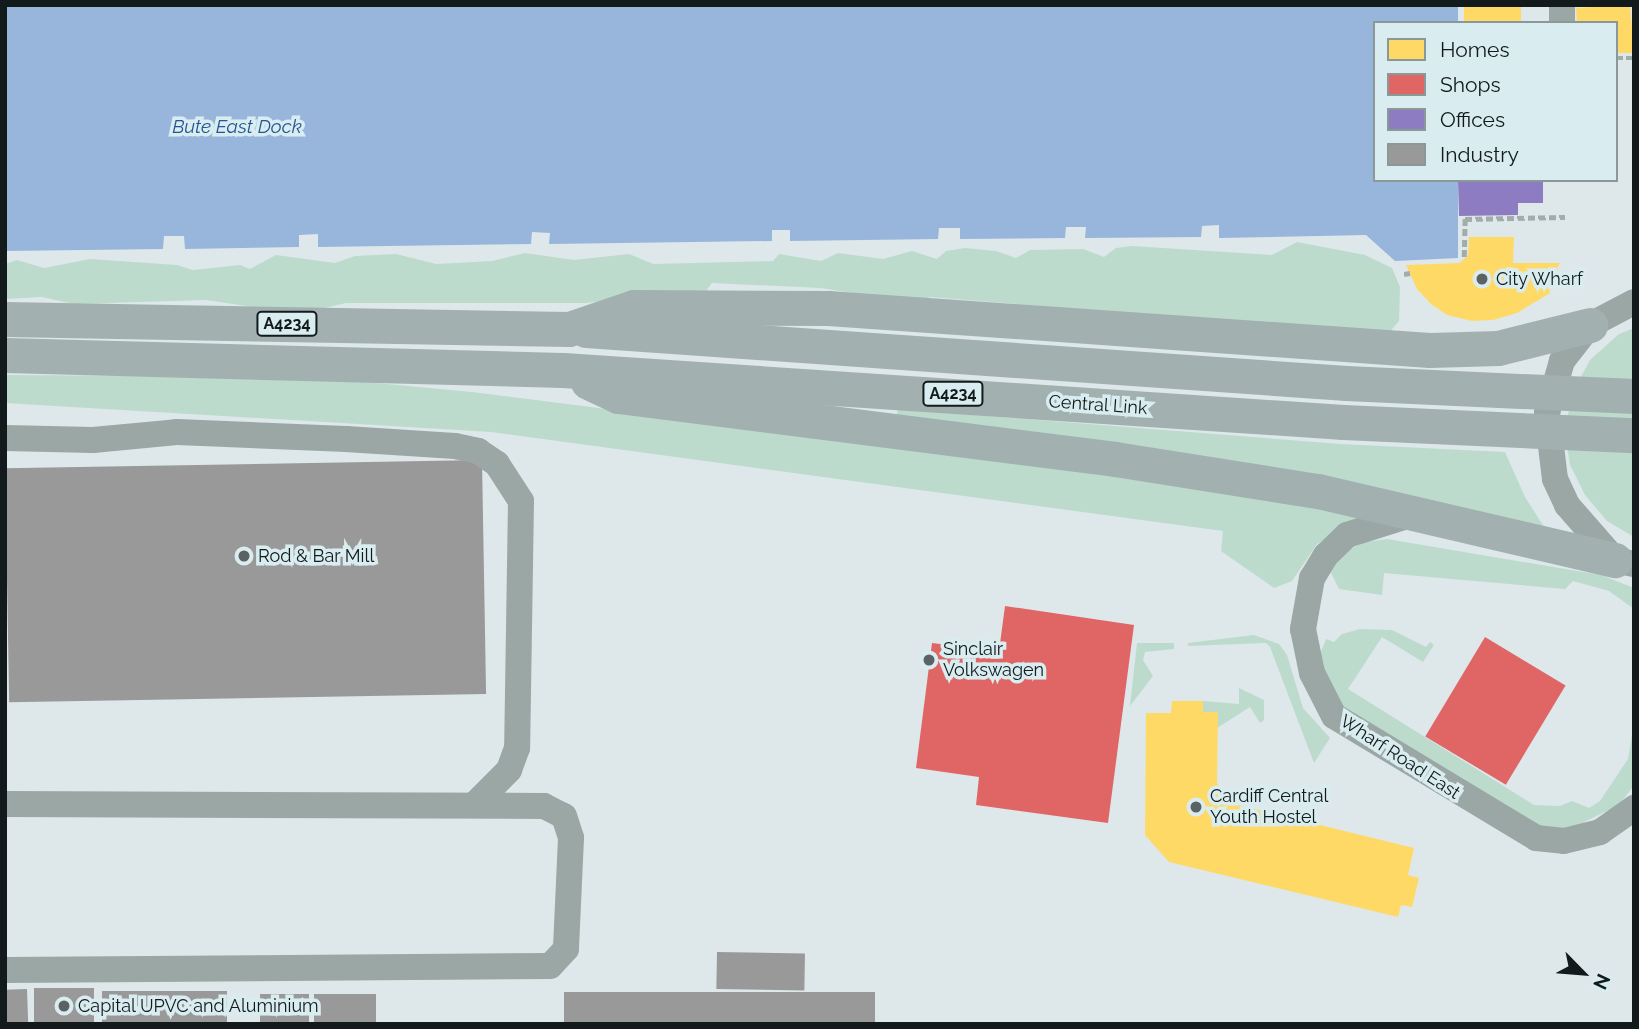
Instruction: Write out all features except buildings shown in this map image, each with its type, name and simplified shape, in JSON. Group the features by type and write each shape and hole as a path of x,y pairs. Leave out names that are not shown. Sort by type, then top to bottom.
{"main road":[{"path":"569,329 634,307 828,308 1430,350 1498,348 1590,325"},
{"name":"A4234","path":"5,318 569,329 1346,383 1634,396"},
{"name":"A4234","path":"5,355 563,370"},
{"path":"563,370 618,396 1115,459 1318,491 1624,562"},
{"name":"Central Link","path":"563,370 1343,422 1634,435"}],"street":[{"path":"1624,562 1567,505 1548,449 1547,413 1562,360 1590,325 1634,302"},
{"path":"5,438 93,440 177,432 346,439 455,446 478,451 497,464 521,501 517,748 509,770 477,802"},
{"name":"Wharf Road East","path":"1415,513 1347,535 1326,555 1312,579 1303,629 1312,673 1334,716 1536,838 1564,841 1600,832 1634,808"},
{"path":"5,804 477,802 544,806 564,816 571,838 566,949 550,966 5,970"}],"path":[{"path":"1464,257 1465,217 1565,217"}],"green space":[{"path":"1297,242 1365,255 1392,268 1400,287 1399,321 1388,334 930,297 915,303 821,288 712,283 706,291 585,303 346,303 298,314 206,300 74,304 42,297 5,299 5,264 17,260 44,268 90,259 177,265 193,270 240,265 250,269 276,255 335,263 355,256 396,254 436,264 492,261 525,253 574,260 629,254 653,264 773,261 779,254 821,261 838,253 883,259 912,251 937,259 946,251 965,248 996,251 1016,258 1030,250 1083,249 1104,257 1116,248 1132,246 1272,255"},
{"path":"1634,328 1634,537 1607,521 1585,495 1570,465 1565,431 1572,393 1590,360 1619,334"},
{"path":"5,375 312,377 472,392 1240,489 1359,514 1360,520 1317,544 1292,581 1274,588 1221,551 1223,531 491,432 5,403"},
{"path":"898,409 1341,444 1505,452 1525,497 1546,530 896,421"},
{"path":"1387,539 1601,575 1634,588 1634,609 1609,591 1573,581 1565,589 1384,573 1382,595 1339,589 1330,571 1336,556 1365,542"},
{"path":"1360,629 1392,630 1426,647 1430,642 1434,645 1423,662 1382,637 1348,689 1534,805 1560,806 1572,801 1589,808 1600,801 1628,759 1634,723 1632,788 1619,805 1584,822 1584,827 1541,829 1343,709 1323,679 1321,652 1326,639 1334,642 1342,634"},
{"path":"1254,635 1279,644 1287,655 1303,708 1330,738 1314,763 1270,647 1266,643 1188,646 1188,643"},
{"path":"1137,643 1174,643 1174,649 1145,652 1143,660 1153,676 1130,706"},
{"path":"1239,688 1264,700 1264,720 1260,723 1250,707 1217,728 1217,712 1203,712 1203,701 1239,704"}],"water":[{"name":"Bute East Dock","path":"5,5 1458,5 1458,21 1373,21 1373,182 1458,182 1458,258 1395,261 1366,235 1219,238 1219,225 1202,226 1201,237 1085,238 1086,227 1066,227 1065,238 960,239 960,228 939,228 938,239 790,241 790,230 772,230 772,241 549,244 550,233 532,232 531,244 318,247 318,234 299,235 299,247 185,249 184,236 164,236 163,249 5,251"}],"place":[{"name":"City Wharf","path":"1482,279"},
{"name":"Rod & Bar Mill","path":"244,556"},
{"name":"Sinclair Volkswagen","path":"929,660"},
{"name":"Cardiff Central Youth Hostel","path":"1196,807"},
{"name":"Capital UPVC and Aluminium","path":"64,1006"}]}
